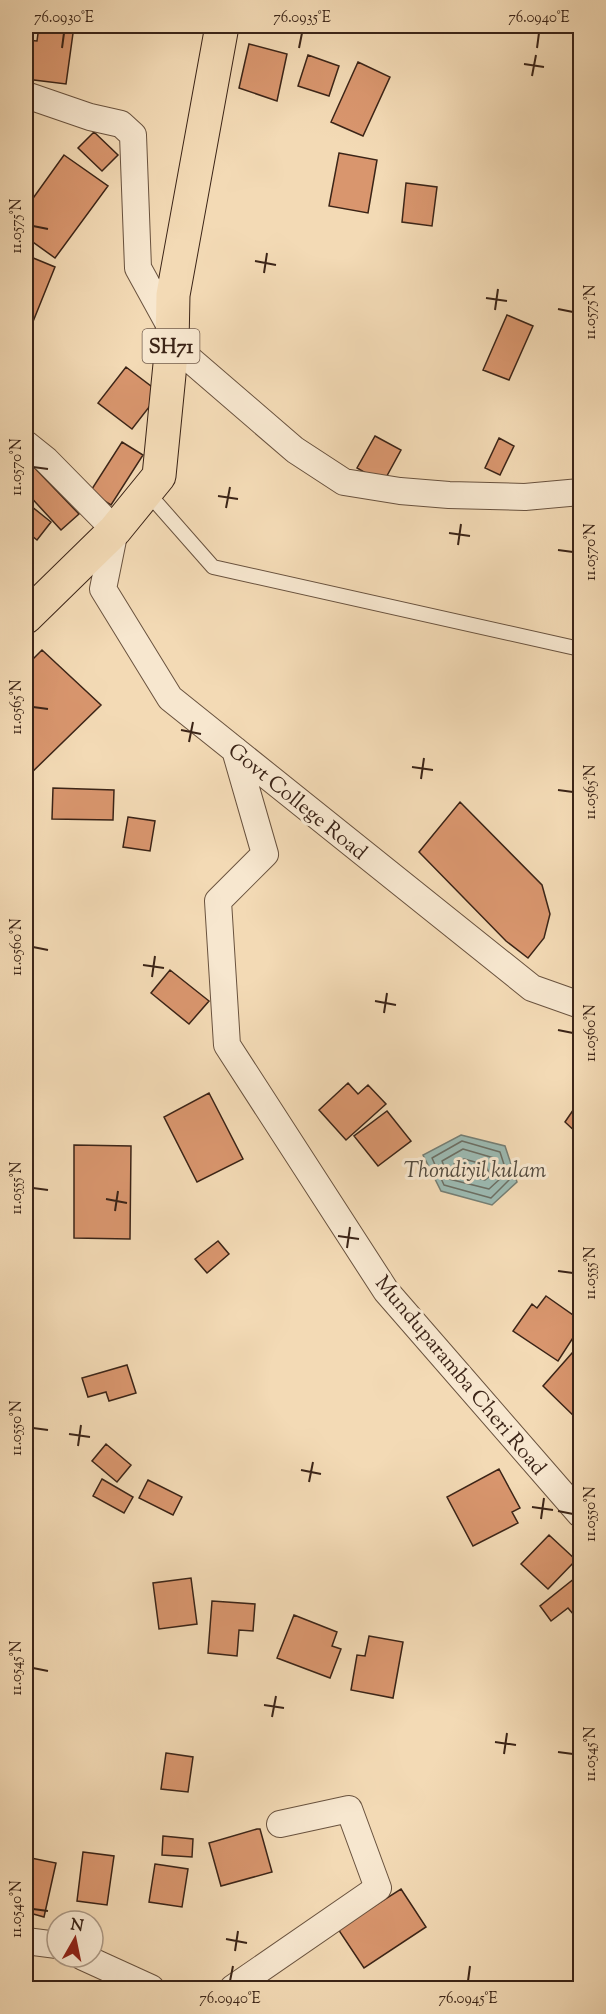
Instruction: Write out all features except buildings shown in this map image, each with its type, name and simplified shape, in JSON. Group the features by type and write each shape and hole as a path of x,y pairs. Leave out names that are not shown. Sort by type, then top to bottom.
{"main road":[{"name":"SH71","path":"26,617 115,530 145,490 159,476 173,295 222,26"}],"street":[{"path":"26,95 90,117 121,124 133,135 138,268 171,336 295,450 344,482 400,491 449,495 525,496 580,492"},
{"path":"26,444 46,460 115,530"},
{"name":"Govt College Road","path":"115,530 103,589 170,698 532,988 580,1005"},
{"name":"Munduparamba Cheri Road","path":"235,750 265,854 218,901 227,1045 386,1291 580,1514"},
{"path":"233,1989 378,1888 349,1809 280,1824"},
{"path":"26,1941 45,1943"},
{"path":"105,1967 151,1989"}],"lane":[{"path":"145,490 213,567 580,649"}],"water":[{"name":"Thondiyil kulam","path":"461,1135 505,1146 517,1182 492,1205 441,1191 423,1155"}]}
